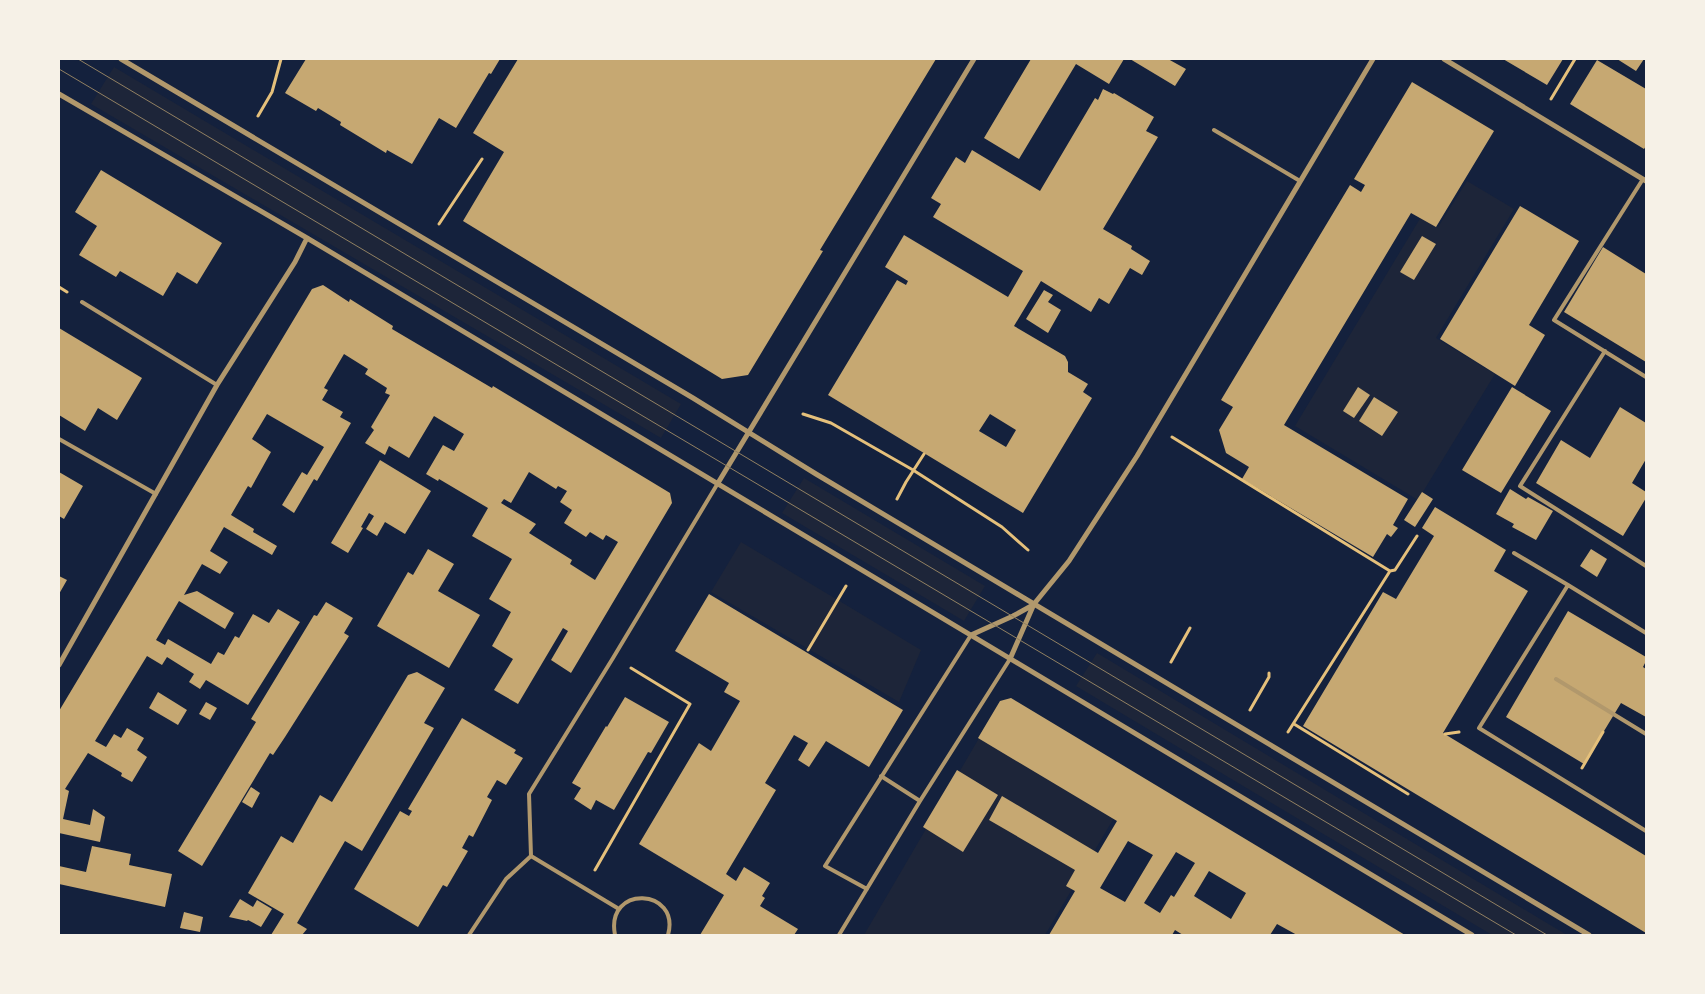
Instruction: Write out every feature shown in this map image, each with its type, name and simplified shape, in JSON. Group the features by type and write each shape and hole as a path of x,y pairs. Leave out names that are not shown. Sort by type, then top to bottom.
{"street":[{"path":"121,59 684,393 747,433 1589,935"},
{"path":"718,483 974,59"},
{"path":"1010,659 1034,604 1069,561 1137,456 1373,59"},
{"path":"1444,59 1644,180"},
{"path":"59,94 307,238 1472,935"},
{"path":"59,665 217,385 295,262 307,238"},
{"path":"971,635 1034,604"}],"lane":[{"path":"1214,130 1300,181"},
{"path":"1644,180 1554,320 1646,377"},
{"path":"82,302 217,385"},
{"path":"1605,351 1520,486 1646,566"},
{"path":"59,439 156,494"},
{"path":"531,856 528,794 613,658 718,483"},
{"path":"1514,553 1646,633"},
{"path":"1568,585 1479,728 1646,831"},
{"path":"867,889 825,866 971,635"},
{"path":"839,935 920,801 1010,659"},
{"path":"1556,679 1646,734"},
{"path":"881,776 920,801"},
{"path":"531,856 619,909"},
{"path":"469,935 506,879 531,856"},
{"path":"615,935 613,927 614,917 619,909 634,899 643,898 660,904 666,911 670,920 668,935"}],"path":[{"path":"248,134 272,92 281,59"},
{"path":"1540,117 1575,59"},
{"path":"453,204 482,159"},
{"path":"59,287 64,290"},
{"path":"802,414 831,422 913,470 1002,527 1028,550"},
{"path":"1155,426 1390,571"},
{"path":"903,488 924,454"},
{"path":"1277,750 1390,571 1395,570 1417,536"},
{"path":"808,650 856,568"},
{"path":"1161,680 1190,628"},
{"path":"584,888 690,704 613,658"},
{"path":"1241,727 1269,677 1269,673"},
{"path":"1294,724 1408,794"}],"shaded area":[{"path":"114,67 681,404 661,438 91,104"},
{"path":"1467,181 1514,209 1436,338 1495,374 1418,500 1295,426 1421,217 1438,227"},
{"path":"804,478 985,586 964,621 782,513"},
{"path":"741,542 921,650 899,702 711,592"},
{"path":"1097,653 1567,935 1492,935 1076,686"},
{"path":"999,704 1138,777 1045,935 864,935"}],"building":[{"path":"306,59 500,59 491,74 489,73 456,128 439,118 412,164 387,150 386,153 340,125 341,122 318,108 316,111 285,93"},
{"path":"518,59 936,59 820,250 823,251 748,375 722,379 463,221 504,152 473,133"},
{"path":"1031,59 1124,59 1109,84 1076,64 1019,159 984,138"},
{"path":"1130,59 1168,59 1186,69 1175,86"},
{"path":"1503,59 1563,59 1547,85"},
{"path":"1617,59 1644,59 1636,71"},
{"path":"1597,60 1646,89 1646,146 1644,149 1570,104"},
{"path":"1412,82 1494,131 1436,227 1411,213 1284,425 1408,499 1393,525 1398,528 1391,537 1387,534 1373,557 1242,479 1249,467 1226,453 1219,430 1233,407 1221,400 1350,185 1361,192 1365,185 1354,179"},
{"path":"1103,89 1114,93 1154,117 1146,131 1158,137 1103,229 1132,246 1131,249 1150,261 1142,275 1130,268 1109,304 1099,298 1091,312 1041,281 1014,326 1065,356 1068,362 1068,372 1088,384 1083,392 1092,398 1023,513 828,395 897,280 906,285 908,281 885,267 904,235 1008,297 1023,271 933,217 941,204 931,198 956,157 965,163 972,150 1040,191 1095,98 1098,100","holes":["990,414 1016,430 1006,447 979,431"]},
{"path":"101,170 222,243 197,284 177,272 163,296 120,271 116,277 79,255 97,226 75,212"},
{"path":"1520,206 1579,241 1529,325 1545,335 1515,386 1440,339"},
{"path":"1422,236 1436,244 1414,280 1400,272"},
{"path":"1603,247 1646,274 1646,362 1564,312"},
{"path":"323,285 349,302 350,299 393,326 392,329 492,388 493,386 670,493 672,503 571,673 551,660 568,631 563,628 518,704 494,690 513,659 492,646 511,612 489,599 512,559 472,536 488,508 439,479 438,481 426,474 443,445 454,451 464,434 434,416 409,458 389,446 385,455 365,443 374,430 371,427 390,395 385,393 387,388 365,374 368,369 344,354 324,388 328,390 322,400 343,412 340,417 351,423 317,481 314,479 294,513 282,505 302,472 307,475 324,447 267,414 252,439 271,452 251,488 248,486 231,515 254,529 253,532 277,546 272,555 224,527 210,551 228,562 220,574 202,564 184,595 197,591 234,613 225,629 179,601 156,640 165,645 168,639 211,664 218,652 224,655 235,636 239,638 253,614 269,623 278,609 300,622 248,705 206,680 200,689 189,682 194,674 167,657 162,665 147,656 95,741 106,747 114,734 121,738 127,728 144,738 137,750 147,757 132,782 121,776 122,773 88,753 65,789 69,791 63,819 90,825 93,809 105,817 100,842 59,833 59,711 312,289","holes":["529,472 556,489 558,486 567,491 560,502 572,510 564,523 586,537 590,532 603,540 606,535 618,542 595,580 570,564 572,560 529,533 536,524 501,503 504,499 511,503"]},
{"path":"1044,290 1053,295 1048,302 1061,310 1048,333 1026,319"},
{"path":"59,328 142,378 117,420 98,408 85,431 59,415"},
{"path":"1358,387 1370,395 1354,418 1343,411"},
{"path":"1512,387 1551,411 1501,493 1462,470"},
{"path":"1374,397 1398,412 1382,436 1359,421"},
{"path":"1620,407 1646,423 1646,459 1632,483 1646,492 1646,498 1623,536 1536,483 1561,440 1590,458"},
{"path":"380,460 431,491 405,534 385,522 377,536 366,529 374,516 369,513 361,527 363,528 348,553 331,543"},
{"path":"59,472 83,486 64,519 59,516"},
{"path":"1510,489 1526,499 1528,497 1553,511 1536,540 1512,527 1514,524 1496,514"},
{"path":"1422,492 1433,499 1415,527 1404,520"},
{"path":"1435,507 1506,550 1494,571 1528,591 1443,733 1646,856 1646,933 1303,726 1383,592 1396,599 1434,536 1422,528"},
{"path":"428,549 454,564 438,591 480,615 449,668 377,626 408,572 413,575"},
{"path":"1591,549 1607,559 1597,577 1580,566"},
{"path":"59,576 67,580 59,594"},
{"path":"709,594 903,710 869,767 826,741 809,767 798,760 808,743 794,735 765,783 776,790 726,874 736,881 744,867 770,883 762,896 765,898 760,906 798,929 794,935 700,935 724,895 639,844 699,743 711,751 740,701 724,692 729,683 675,651"},
{"path":"326,602 353,618 344,633 349,636 273,755 270,753 202,866 178,851 256,722 251,719 314,615 317,616"},
{"path":"1568,611 1646,657 1643,667 1646,669 1646,717 1621,703 1584,764 1506,717"},
{"path":"417,672 445,688 424,723 434,728 362,851 345,841 297,923 307,929 302,935 271,935 284,914 248,893 281,836 293,843 320,795 332,802 408,675"},
{"path":"158,692 187,710 178,725 149,708"},
{"path":"625,697 669,722 651,753 648,752 614,810 596,800 591,810 574,799 581,788 572,783"},
{"path":"1011,698 1405,935 1297,935 1277,924 1270,935 1183,935 1175,930 1172,935 1049,935 1075,891 1066,886 1075,870 989,820 1002,796 1098,853 1117,821 978,738 1000,701","holes":["1128,841 1153,855 1125,902 1100,888","1176,852 1195,863 1174,897 1171,895 1160,913 1144,903","1209,871 1246,893 1231,919 1194,896"]},
{"path":"206,702 217,708 210,720 199,714"},
{"path":"462,718 516,750 514,753 523,758 506,785 497,780 487,797 492,800 473,837 469,835 462,848 468,851 447,887 443,885 418,927 354,889 400,811 409,816 412,811 408,809"},
{"path":"957,770 998,795 963,852 923,827"},
{"path":"251,787 260,793 252,808 242,802"},
{"path":"92,846 131,854 129,865 172,874 165,907 59,884 59,866 86,872"},
{"path":"240,899 253,907 257,900 272,909 261,927 248,920 229,917"},
{"path":"184,912 203,917 200,932 180,928"}],"tram line":[{"path":"78,59 1547,935"},
{"path":"59,69 1516,935"}]}
